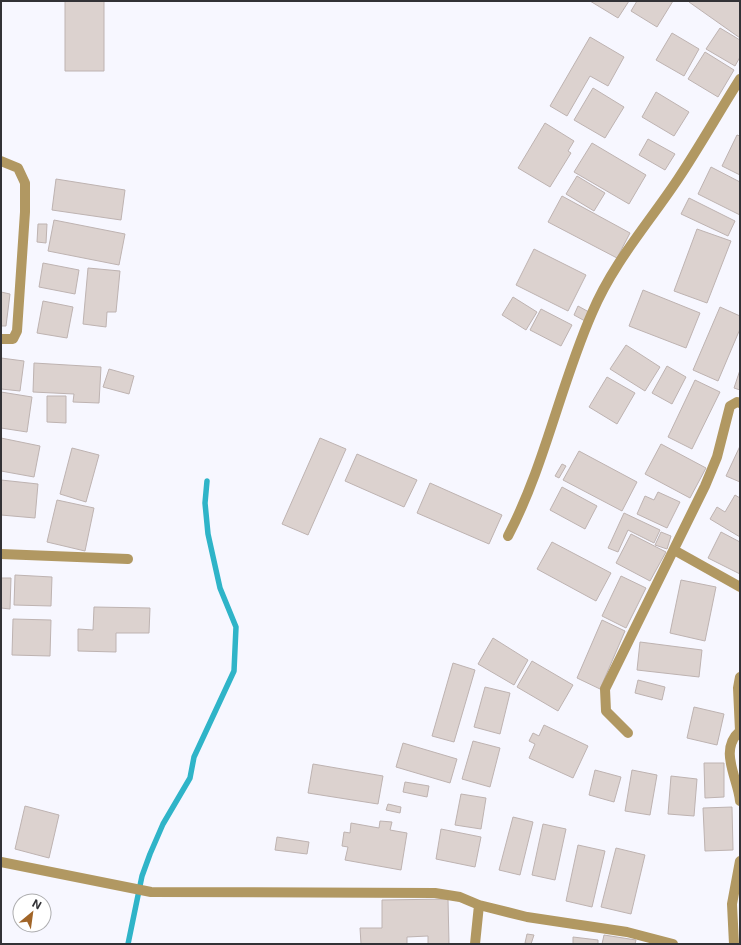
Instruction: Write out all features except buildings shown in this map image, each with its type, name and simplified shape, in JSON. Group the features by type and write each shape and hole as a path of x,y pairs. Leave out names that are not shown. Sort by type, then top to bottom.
{"street":[{"path":"508,536 522,510 544,453 566,380 591,314 608,279 678,179 740,79"},
{"path":"1,161 18,168 25,183 26,212 17,331 13,339 1,339"},
{"path":"628,733 606,711 605,689 705,486 717,456 727,412 730,406 737,402 740,403"},
{"path":"674,550 740,587"},
{"path":"1,554 128,559"},
{"path":"740,677 738,688 740,731 734,737 730,746 730,763 739,792 740,801"},
{"path":"734,944 732,904 740,861"},
{"path":"1,862 151,892 434,893 460,897 479,905 540,920 568,922 627,932 673,944"},
{"path":"475,944 479,905"}],"waterway":[{"path":"128,944 142,876 150,854 163,824 190,778 194,757 234,671 236,627 220,588 208,534 205,503 207,481"}]}
